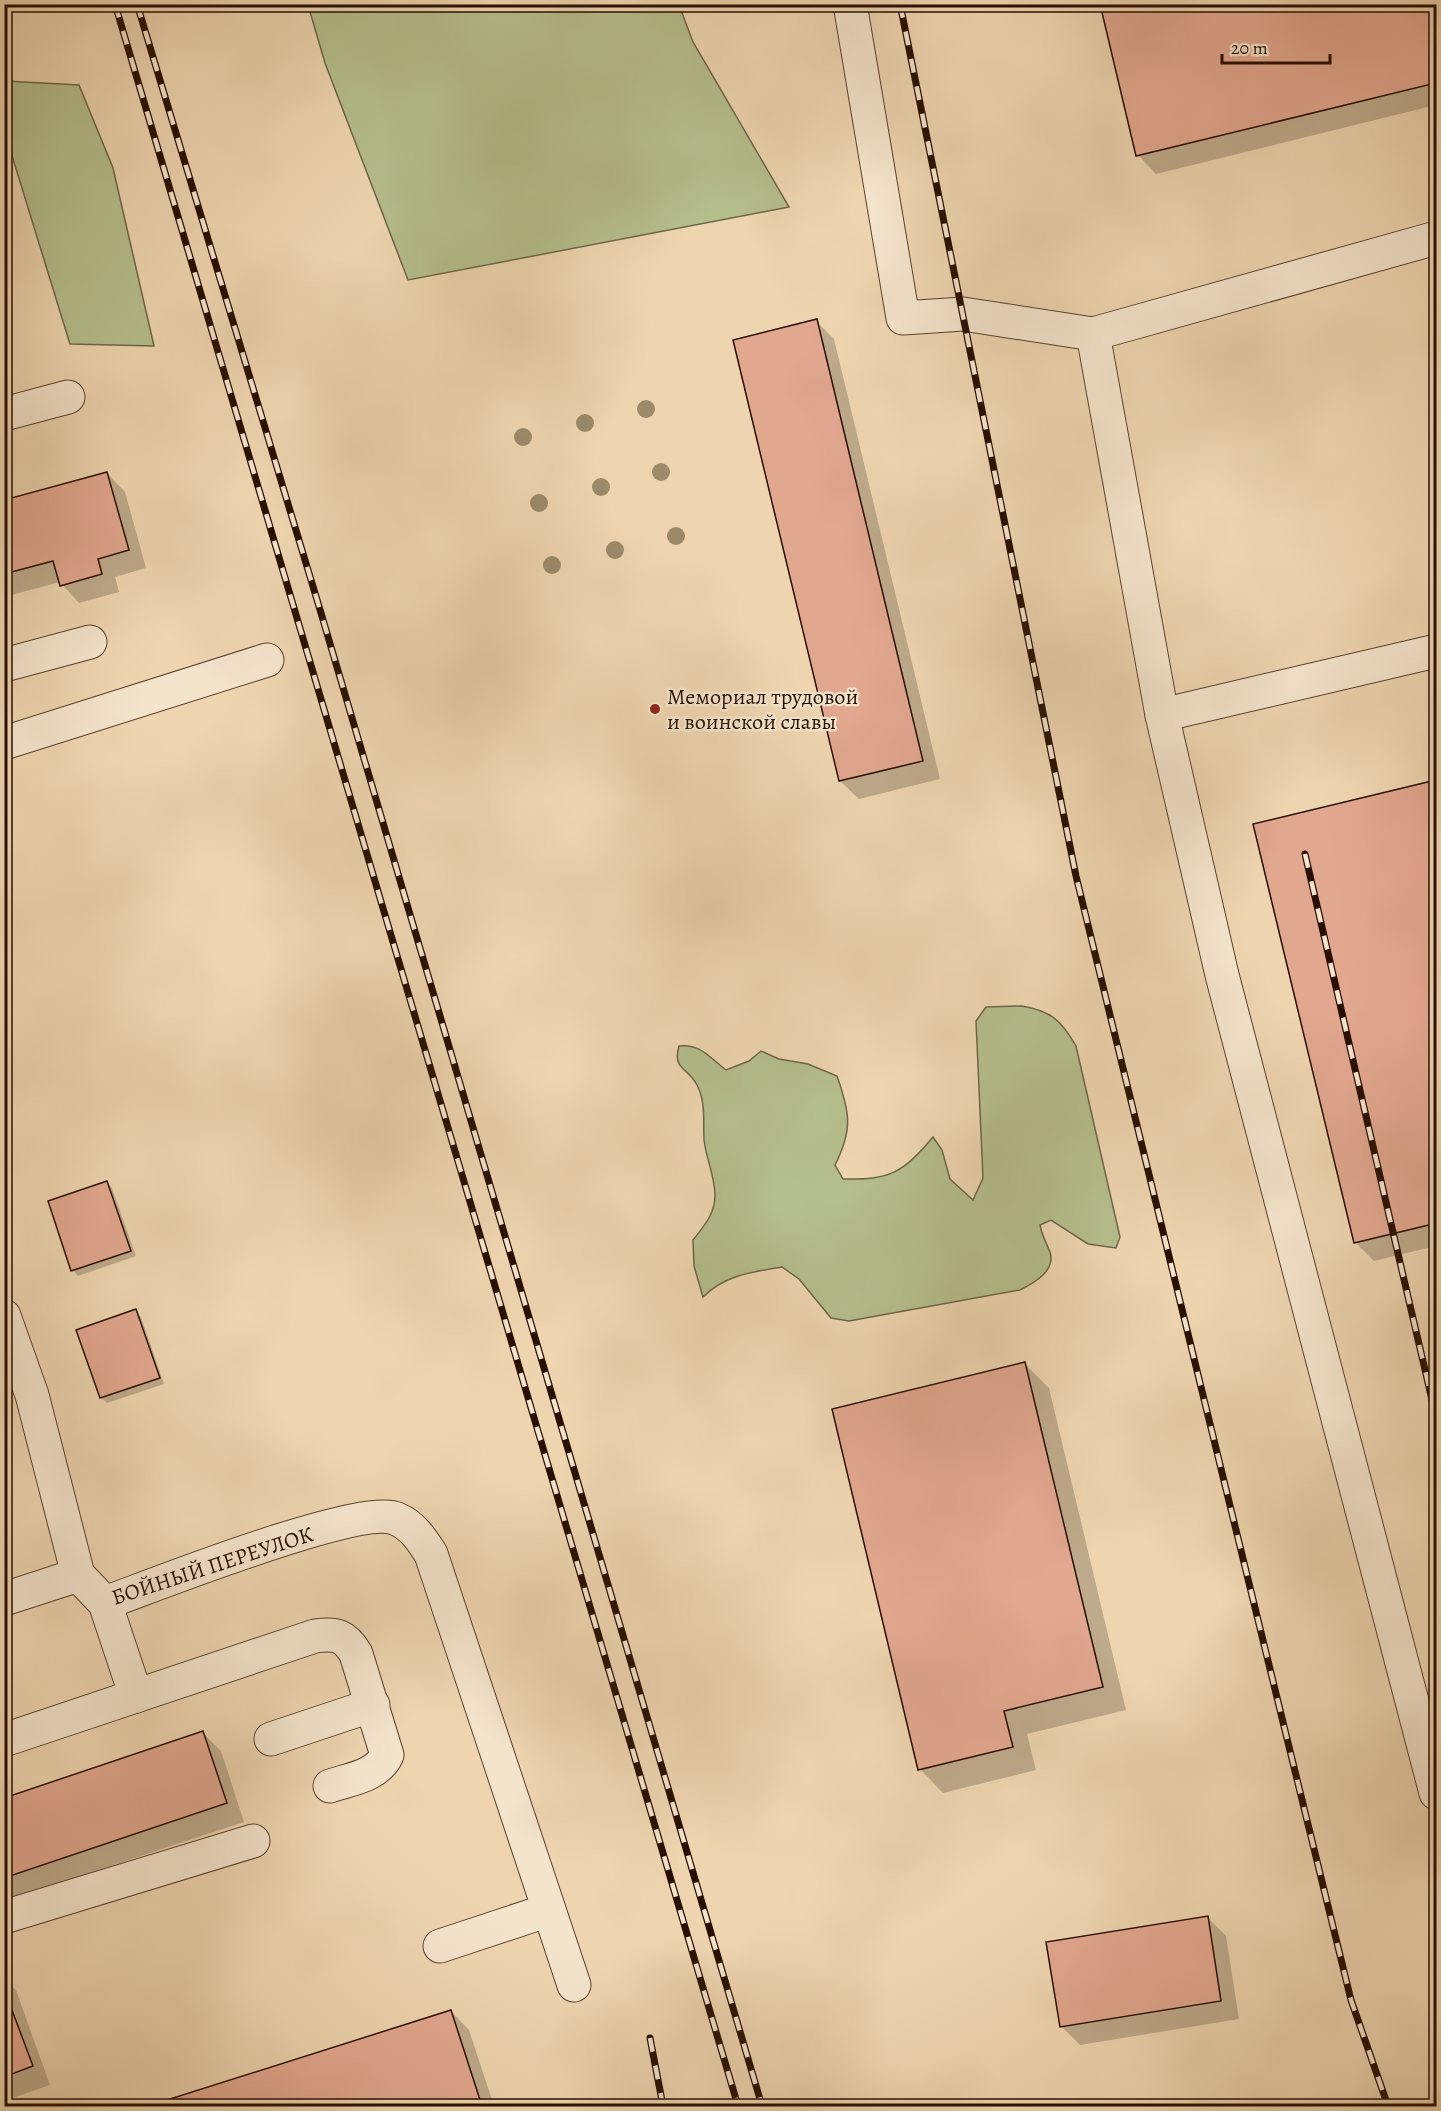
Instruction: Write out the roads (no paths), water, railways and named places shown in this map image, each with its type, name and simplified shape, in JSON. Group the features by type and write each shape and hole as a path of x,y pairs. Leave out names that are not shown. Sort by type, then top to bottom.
{"street":[{"path":"850,4 903,318 963,314 1094,334 1437,238"},
{"path":"1094,334 1162,715 1222,975 1437,1793"},
{"path":"4,414 68,397"},
{"path":"4,665 90,642"},
{"path":"1162,715 1437,651"},
{"path":"4,743 267,660"},
{"path":"4,1316 32,1395 78,1575"},
{"name":"БОЙНЫЙ ПЕРЕУЛОК","path":"4,1599 78,1575 105,1603 278,1540 362,1519 395,1518 418,1534 431,1554 574,1985"},
{"path":"105,1603 136,1696"},
{"path":"4,1740 315,1636 334,1633 348,1640 356,1654 385,1742 387,1755 382,1766 368,1774 330,1786"},
{"path":"271,1739 373,1705"},
{"path":"4,1917 253,1841"},
{"path":"441,1946 549,1910"}],"railway":[{"path":"115,4 738,2106"},
{"path":"137,4 321,613 762,2106"},
{"path":"900,4 1076,876 1351,2000 1388,2106"},
{"path":"1305,854 1436,1417"},
{"path":"650,2038 663,2106"}],"place":[{"name":"Мемориал трудовой и воинской славы","path":"655,709"}]}
